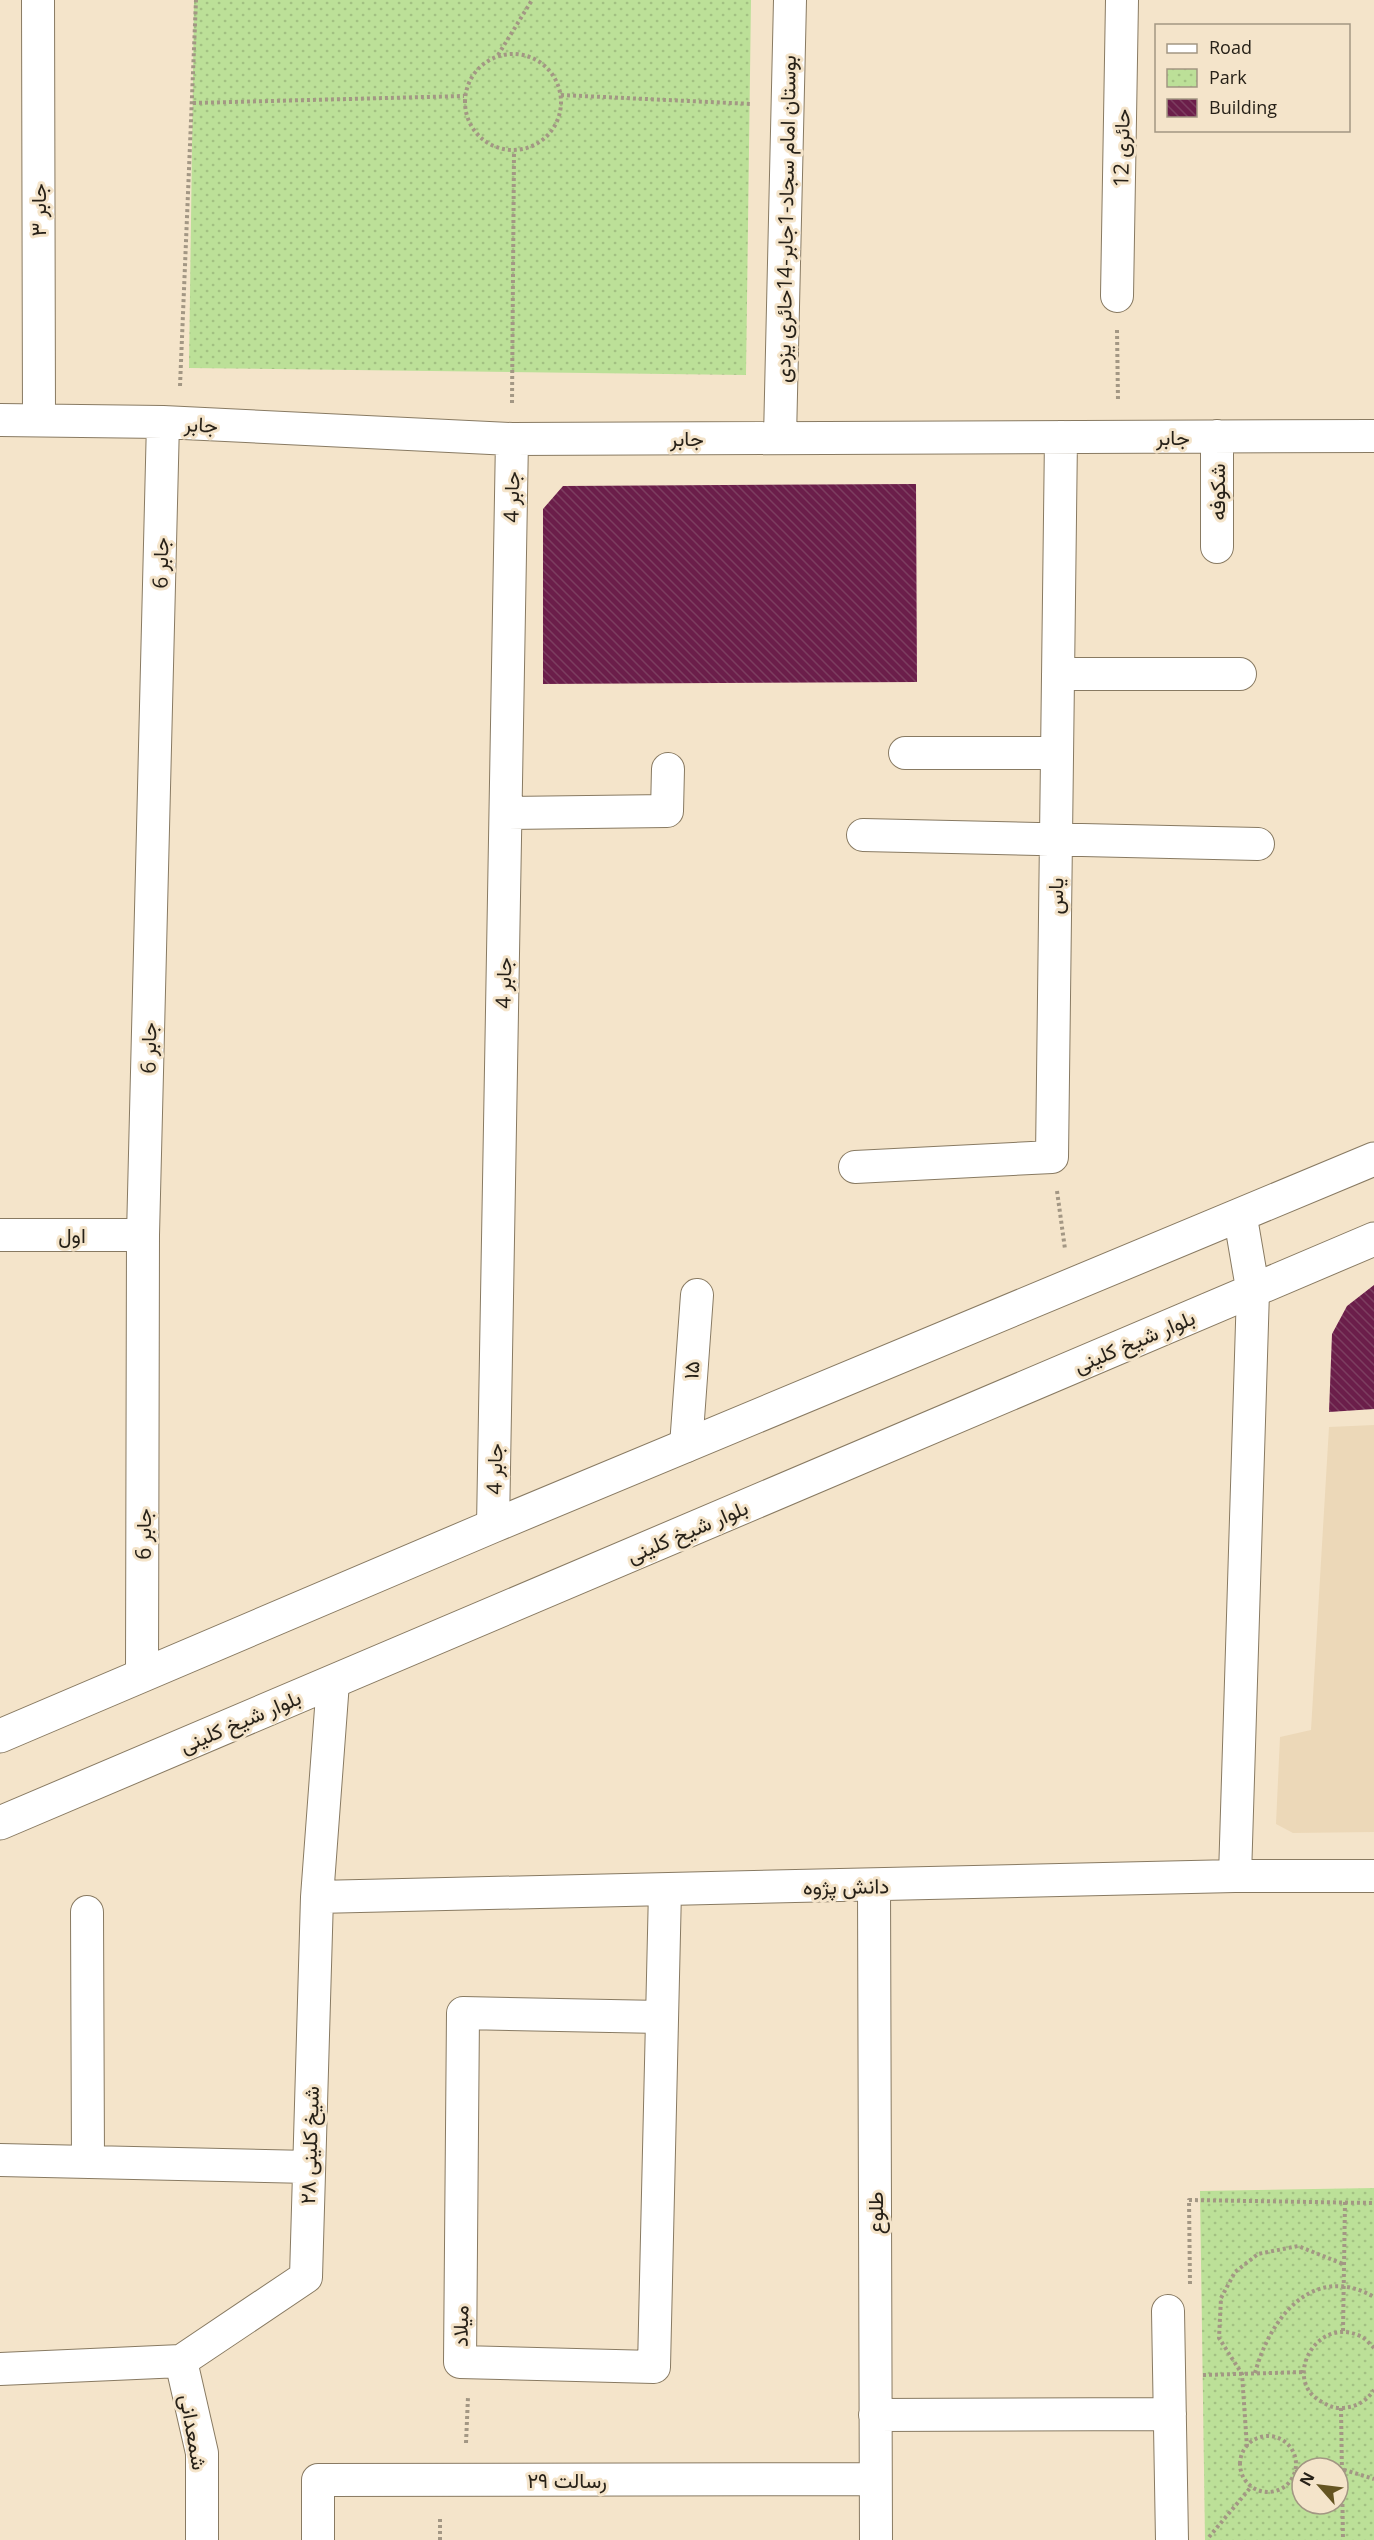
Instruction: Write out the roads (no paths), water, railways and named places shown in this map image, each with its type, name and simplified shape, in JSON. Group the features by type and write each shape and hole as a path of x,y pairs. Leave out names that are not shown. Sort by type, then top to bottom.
{"main road":[{"path":"0,1736 493,1526 1374,1159"},
{"path":"1240,1215 1253,1291"},
{"name":"بلوار شیخ کلینی","path":"0,1823 1374,1239"}],"street":[{"name":"جابر ۳","path":"38,0 39,419"},
{"name":"بوستان امام سجاد-1جابر-14حائری یزدی","path":"780,438 790,0"},
{"name":"حائری 12","path":"1117,296 1122,0"},
{"name":"جابر","path":"0,420 171,422 512,439 1374,436"},
{"name":"جابر 6","path":"142,1675 143,1234 171,422"},
{"name":"شکوفه","path":"1217,436 1218,547"},
{"name":"یاس","path":"855,1167 1052,1157 1061,437"},
{"name":"جابر 4","path":"493,1526 512,439"},
{"path":"1058,674 1240,674"},
{"path":"905,753 1057,753"},
{"path":"506,813 667,811 668,769"},
{"path":"863,835 1258,844"},
{"name":"اول","path":"0,1236 143,1234"},
{"path":"1235,1876 1253,1291"},
{"name":"۱۵","path":"686,1446 697,1295"},
{"name":"شیخ کلینی ۲۸","path":"181,2361 306,2277 317,1897 333,1682"},
{"name":"دانش پژوه","path":"317,1897 1235,1876 1374,1876"},
{"name":"طلوع","path":"874,1885 876,2540"},
{"name":"میلاد","path":"661,2017 464,2013 460,2362 654,2367 665,1890"},
{"path":"87,1912 88,2162"},
{"path":"0,2160 309,2167"},
{"path":"1172,2540 1170,2414 1179,2302"},
{"path":"0,2369 181,2361"},
{"name":"شمعدانی","path":"181,2361 202,2453 202,2540"},
{"path":"875,2415 1170,2414"},
{"name":"رسالت ۲۹","path":"318,2540 318,2480 876,2479"}]}
